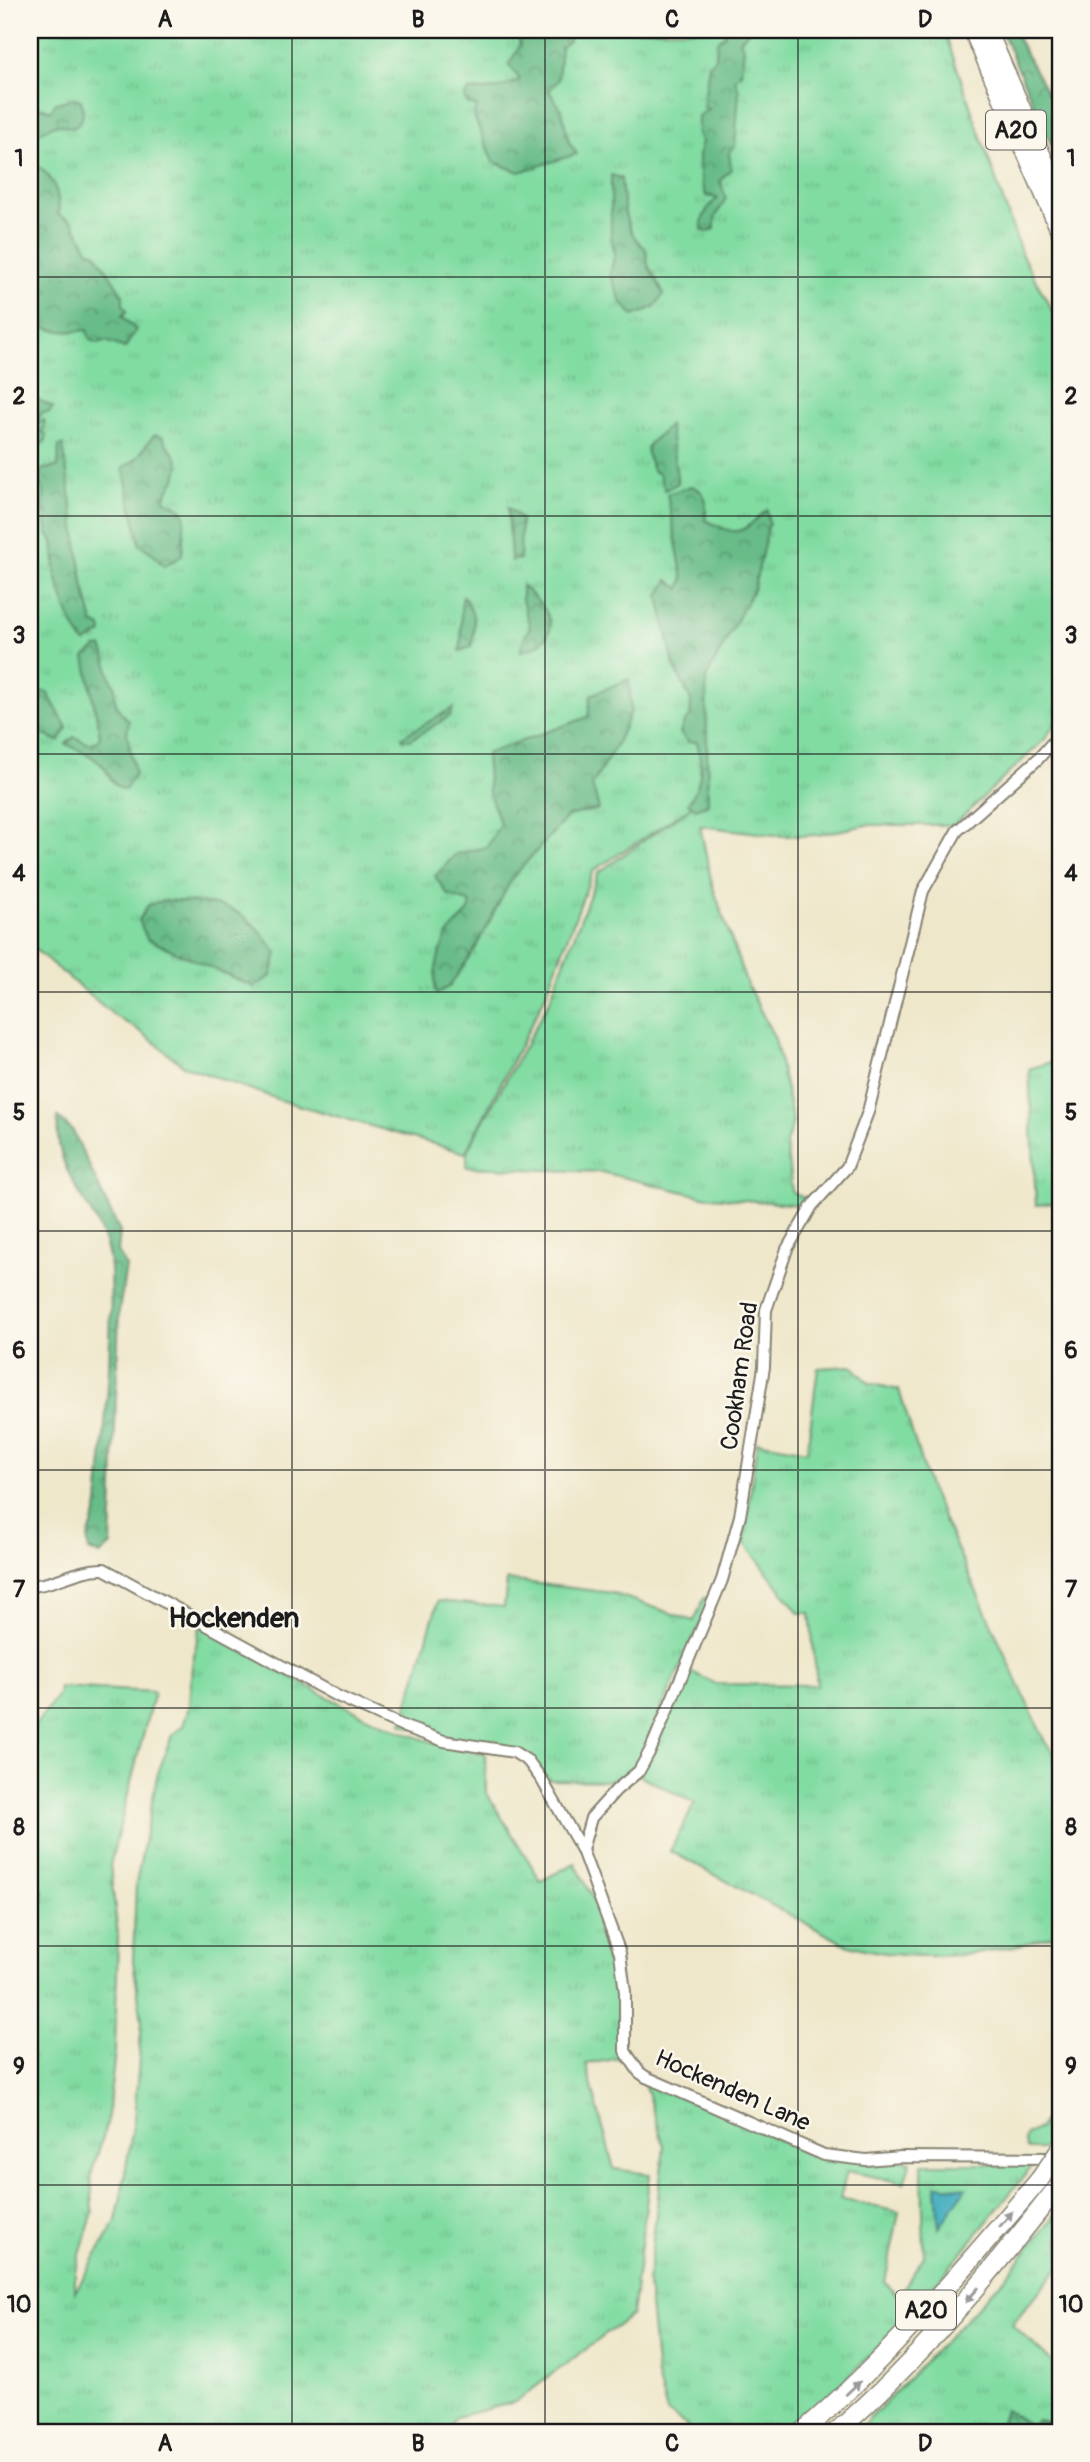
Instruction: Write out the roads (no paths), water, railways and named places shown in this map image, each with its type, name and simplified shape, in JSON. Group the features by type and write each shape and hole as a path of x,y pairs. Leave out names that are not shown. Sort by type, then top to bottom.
{"highway":[{"name":"A20","path":"972,30 1060,230"},
{"name":"A20","path":"986,30 1060,198"},
{"name":"A20","path":"802,2432 855,2387 956,2278 1040,2179 1060,2150"},
{"name":"A20","path":"836,2432 870,2403 977,2290 1060,2184"}],"street":[{"name":"Cookham Road","path":"582,1850 591,1818 616,1790 639,1771 651,1749 722,1580 740,1516 764,1367 766,1310 787,1249 812,1206 847,1167 868,1112 923,891 957,831 1038,759 1060,734"},
{"name":"Hockenden Lane","path":"30,1586 53,1583 92,1569 115,1573 335,1695 405,1727 444,1741 514,1752 528,1761 568,1822 582,1850 620,1953 625,1992 625,2051 639,2072 646,2077 824,2155 866,2160 901,2157 1060,2158"},
{"path":"568,1822 591,1818"}],"water":[{"path":"936,2185 966,2188 939,2228"}],"district":[{"name":"Hockenden","path":"234,1617"}]}
